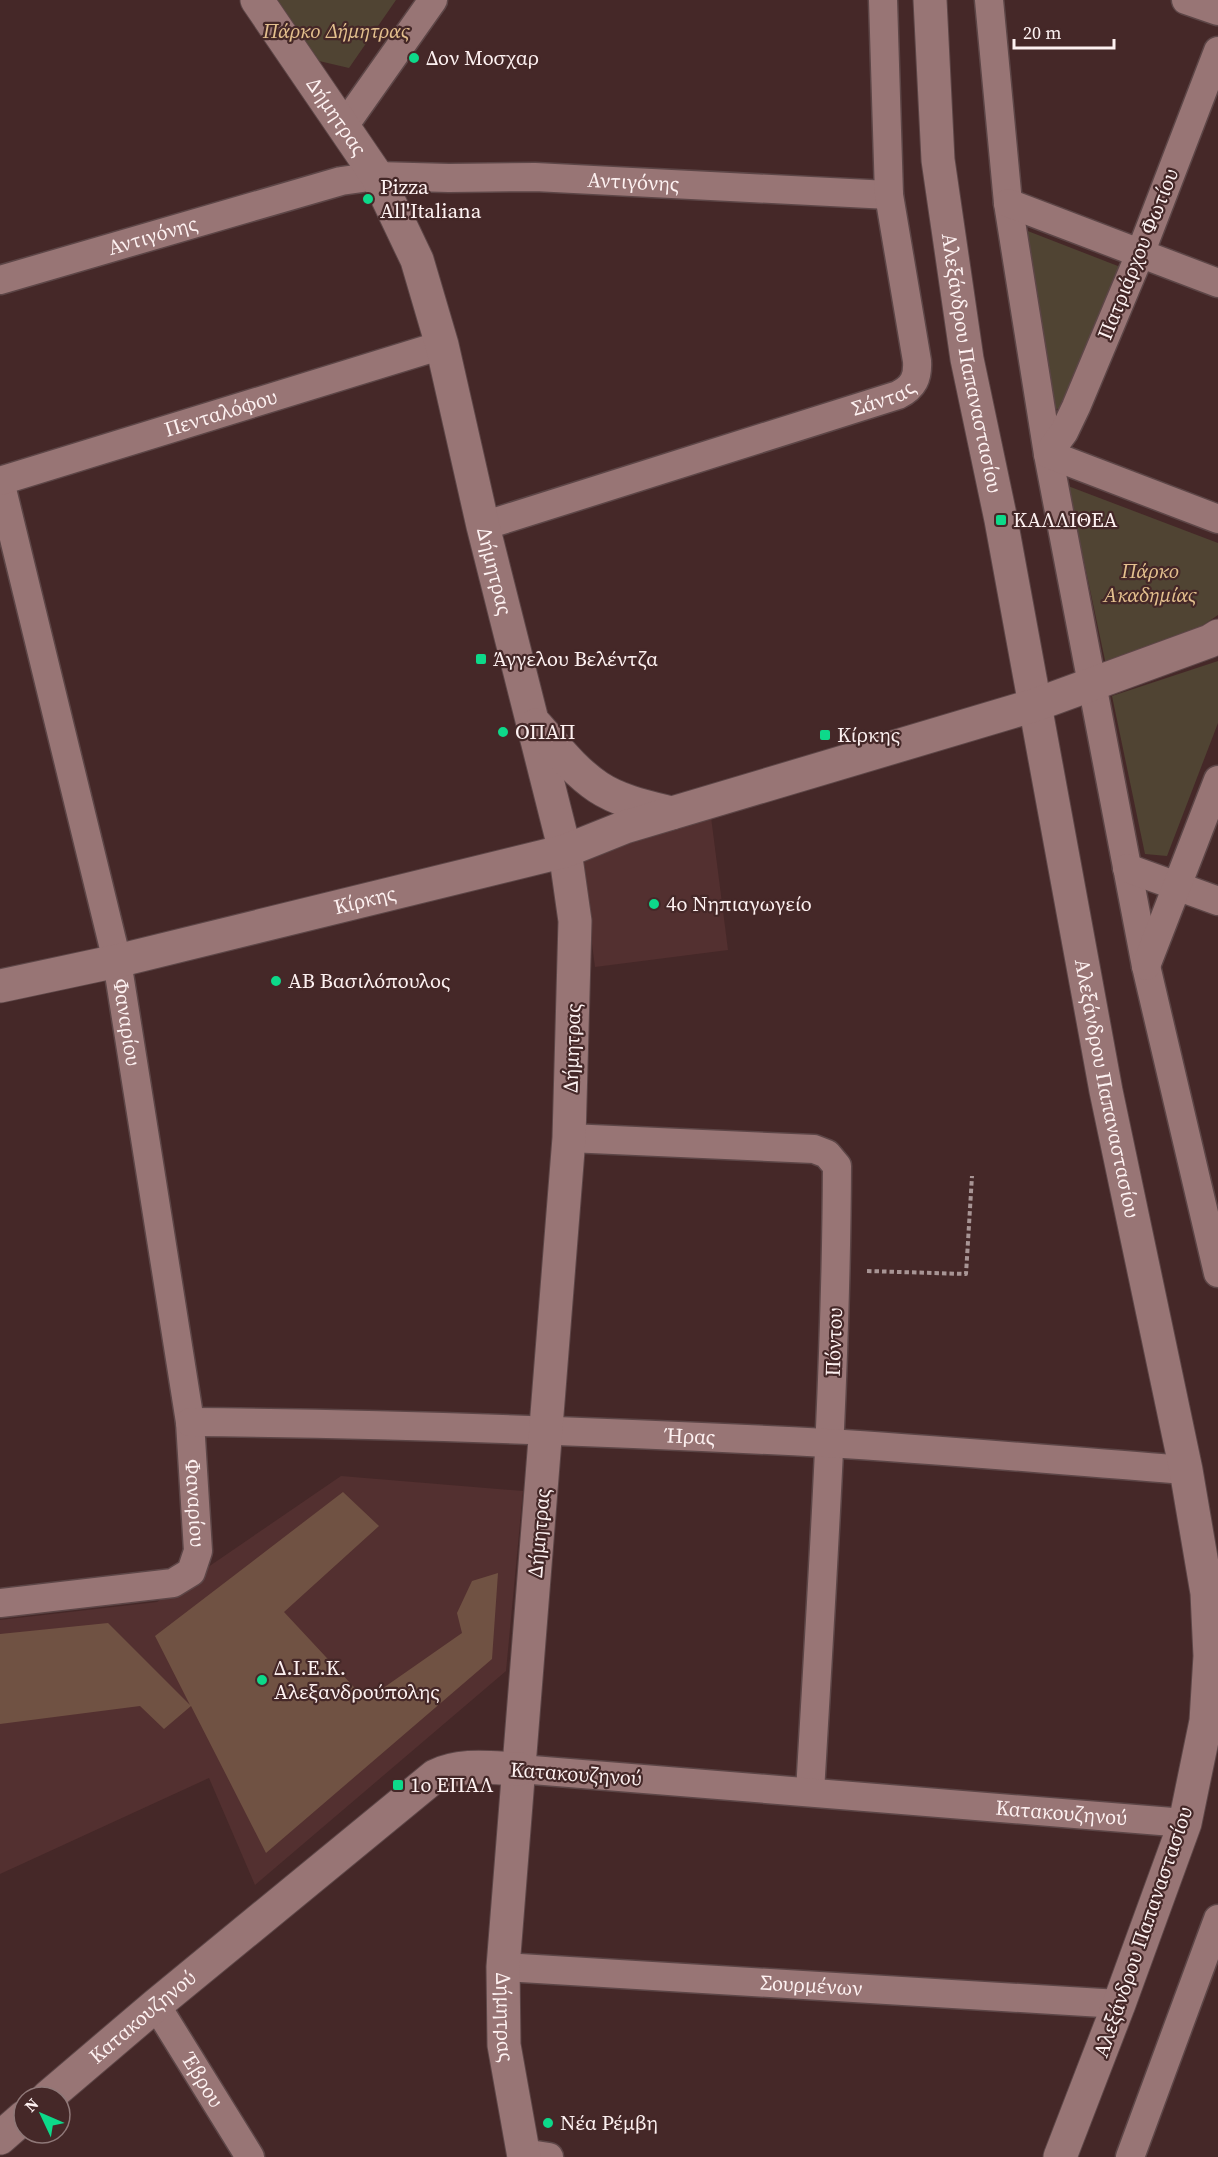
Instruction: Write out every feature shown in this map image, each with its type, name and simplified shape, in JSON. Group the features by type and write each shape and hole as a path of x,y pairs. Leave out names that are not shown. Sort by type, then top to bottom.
{"street":[{"name":"Δήμητρας","path":"257,0 377,176 417,260 442,345 483,526 565,851 575,921 569,1138 503,1967 504,2045 532,2156"},
{"path":"344,126 434,0"},
{"name":"Σάντας","path":"483,526 898,395 915,382 918,372 917,361 889,195 883,0"},
{"name":"Αλεξάνδρου Παπαναστασίου","path":"930,0 938,160 967,359 1001,520 1106,1091 1186,1470 1207,1593 1210,1656 1206,1721 1185,1823 1060,2157"},
{"path":"989,0 1008,203 1048,454 1146,966 1218,1273"},
{"path":"1186,0 1218,11"},
{"name":"Πατριάρχου Φωτίου","path":"1048,454 1064,432 1076,407 1140,254 1218,51"},
{"name":"Αντιγόνης","path":"0,280 341,181 377,176 535,177 889,195"},
{"path":"1008,203 1218,283"},
{"name":"Πενταλόφου","path":"0,481 442,345"},
{"path":"1048,454 1218,519"},
{"name":"Φαναρίου","path":"0,481 117,961 190,1422 198,1551 191,1572 173,1583 0,1603"},
{"name":"Κίρκης","path":"0,986 117,961 565,851 609,832 1035,705 1210,641 1218,636"},
{"path":"532,721 573,766 598,787 629,802 671,813"},
{"path":"1146,966 1218,780"},
{"path":"1127,868 1218,901"},
{"name":"Πόντου","path":"569,1138 814,1149 827,1154 837,1166 837,1270 810,1792"},
{"name":"Ήρας","path":"190,1422 341,1423 547,1429 829,1443 1186,1470"},
{"name":"Κατακουζηνού","path":"62,2085 435,1776 448,1770 459,1768 520,1769 1185,1823"},
{"path":"1130,2157 1218,1919"},
{"name":"Σουρμένων","path":"503,1967 1119,2004"},
{"name":"Έβρου","path":"156,2005 250,2157"},
{"path":"0,2138 12,2128"}],"path":[{"path":"837,1270 966,1274 972,1176"}],"shaded area":[{"name":"4ο Νηπιαγωγείο","path":"711,817 728,950 595,967 581,859"},
{"path":"341,1476 523,1491 506,1671 255,1885 209,1778 0,1874 0,1620 157,1602"}],"green space":[{"name":"Πάρκο Δήμητρας","path":"274,0 396,0 349,68 319,61"},
{"path":"1020,228 1123,268 1064,408 1049,410"},
{"name":"Πάρκο Ακαδημίας","path":"1068,486 1218,543 1218,615 1199,628 1106,665"},
{"path":"1218,661 1218,723 1167,856 1145,854 1112,696"}],"building":[{"name":"Δ.Ι.Ε.Κ. Αλεξανδρούπολης","path":"343,1492 379,1526 284,1612 366,1700 462,1633 457,1613 472,1581 498,1573 492,1659 266,1853 191,1706 164,1729 140,1706 0,1724 0,1634 108,1623 190,1705 155,1636"}],"place":[{"name":"Δον Μοσχαρ","path":"414,58"},
{"name":"Pizza All'Italiana","path":"368,199"},
{"name":"ΚΑΛΛΙΘΕΑ","path":"1001,520"},
{"name":"Άγγελου Βελέντζα","path":"481,659"},
{"name":"ΟΠΑΠ","path":"503,732"},
{"name":"Κίρκης","path":"825,735"},
{"name":"4ο Νηπιαγωγείο","path":"654,904"},
{"name":"ΑΒ Βασιλόπουλος","path":"276,981"},
{"name":"Δ.Ι.Ε.Κ. Αλεξανδρούπολης","path":"262,1680"},
{"name":"1ο ΕΠΑΛ","path":"398,1785"},
{"name":"Νέα Ρέμβη","path":"548,2123"}]}
